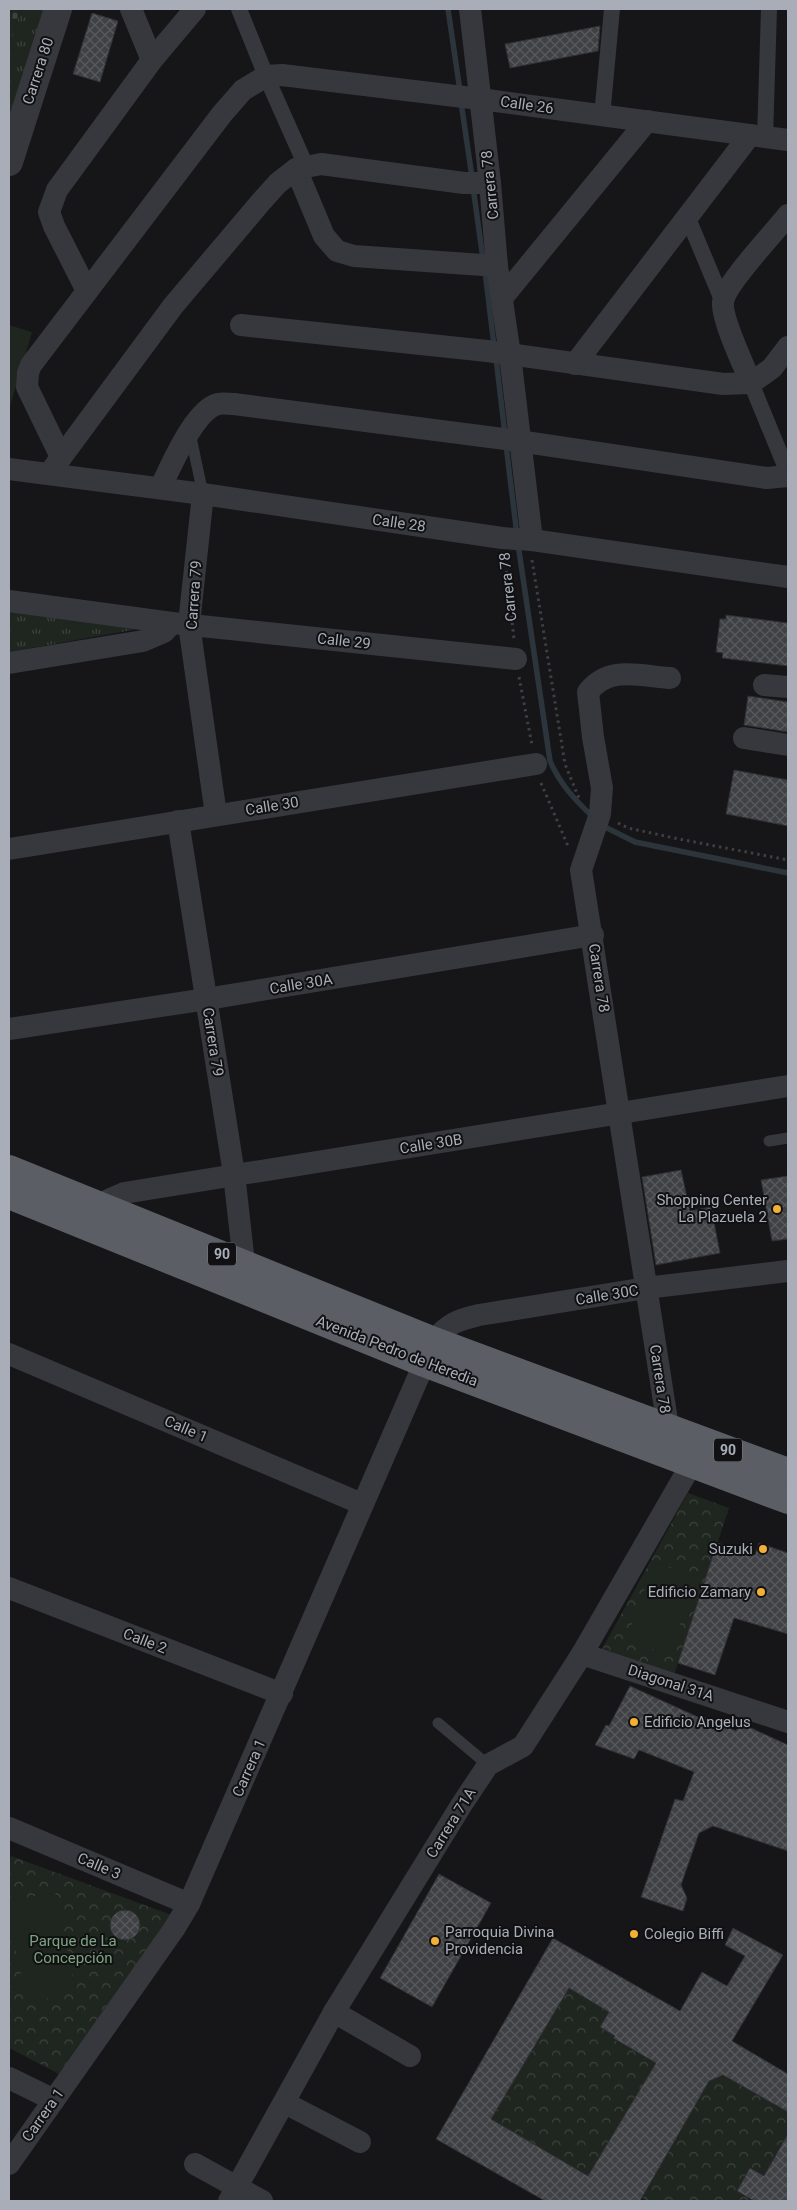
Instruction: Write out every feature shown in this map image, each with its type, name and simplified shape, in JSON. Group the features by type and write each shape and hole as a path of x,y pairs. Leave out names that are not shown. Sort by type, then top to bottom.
{"highway":[{"name":"Avenida Pedro de Heredia","path":"9,1169 97,1219 429,1352 692,1463 788,1500"},
{"name":"Avenida Pedro de Heredia","path":"9,1195 244,1263 429,1352 668,1427 788,1472"}],"street":[{"name":"Carrera 80","path":"9,162 58,9"},
{"path":"131,9 152,60"},
{"path":"87,291 54,226 49,212 57,190 152,60 195,9"},
{"path":"239,9 301,168 324,236 337,251 354,256 487,265"},
{"name":"Carrera 78","path":"470,9 466,98 487,265 502,298 500,353 509,440 530,540"},
{"path":"602,116 612,9"},
{"path":"574,364 687,216 758,136 769,9"},
{"name":"Calle 26","path":"266,76 282,75 788,140"},
{"path":"55,465 27,386 31,365 222,114 243,90 266,76"},
{"path":"502,298 647,122"},
{"path":"55,465 173,306 260,203 278,184 301,168 321,164 478,183"},
{"path":"723,302 731,285 788,215"},
{"path":"160,488 190,431 205,412 218,404 234,404 509,440 767,478 788,475 726,319 723,302 687,216"},
{"path":"241,325 500,353 723,384 751,383 772,368 788,347"},
{"name":"Calle 28","path":"9,469 55,465 160,488 502,538 530,540 788,577"},
{"name":"Carrera 79","path":"203,494 180,624 216,815"},
{"name":"Calle 29","path":"9,601 180,624 516,659"},
{"path":"9,662 143,640 180,624"},
{"path":"582,865 599,816 602,788 593,737 588,692 596,682 611,674 670,678"},
{"path":"764,685 788,687"},
{"path":"744,738 788,745"},
{"name":"Calle 30","path":"9,849 536,764"},
{"name":"Carrera 79","path":"178,821 234,1174 244,1263"},
{"name":"Carrera 78","path":"582,865 668,1427"},
{"name":"Calle 30A","path":"9,1029 207,999 593,935"},
{"name":"Calle 30B","path":"97,1219 108,1200 124,1193 788,1086"},
{"name":"Calle 30C","path":"429,1352 445,1328 460,1320 646,1288 788,1271"},
{"name":"Carrera 1","path":"9,2164 174,1929 189,1904 282,1694 362,1504 429,1352"},
{"name":"Calle 1","path":"9,1354 362,1504"},
{"name":"Carrera 71A","path":"233,2194 334,2012 462,1804 488,1765 523,1746 582,1654 692,1463"},
{"name":"Calle 2","path":"9,1588 282,1694"},
{"name":"Diagonal 31A","path":"582,1654 788,1722"},
{"name":"Calle 3","path":"9,1828 189,1904"},
{"path":"334,2012 410,2056"},
{"path":"9,2078 54,2100"},
{"path":"285,2102 360,2142"},
{"path":"196,2164 233,2194 262,2201"}],"lane":[{"path":"190,431 203,494"},
{"path":"769,1141 788,1138"},
{"path":"438,1723 488,1765"}],"path":[{"name":"Carrera 78","path":"502,538 516,659 536,764 544,791 582,865"},
{"path":"530,540 531,565 565,764 578,796 599,816 628,828 788,860"}],"green space":[{"path":"9,9 21,9 9,48"},
{"path":"21,9 49,9 9,141 9,48"},
{"path":"9,325 32,332 9,410"},
{"path":"9,608 149,627 9,652"},
{"path":"688,1493 729,1508 674,1675 601,1651"},
{"path":"655,1562 697,1578 669,1655 626,1640"},
{"name":"Parque de La Concepción","path":"11,1856 177,1917 63,2076 9,2048 9,1862"},
{"path":"55,1892 76,1992 27,2002 9,1919 9,1902"},
{"path":"569,1988 609,2012 600,2027 615,2036 613,2039 656,2063 588,2176 491,2119"},
{"path":"723,2075 788,2112 788,2134 764,2176 750,2168 737,2191 751,2200 644,2201 643,2197 709,2081"}],"building":[{"path":"92,13 118,21 100,82 73,74"},
{"path":"600,26 598,51 510,68 505,44"},
{"path":"726,615 788,623 788,666 722,658 723,653 716,652 720,619 726,619"},
{"path":"748,696 788,702 788,732 744,725"},
{"path":"734,770 788,780 788,826 726,814"},
{"path":"681,1170 690,1211 711,1207 720,1253 656,1265 642,1177"},
{"name":"Shopping Center La Plazuela 2","path":"788,1176 788,1239 772,1241 761,1180"},
{"path":"717,1543 755,1555 759,1543 788,1553 788,1634 734,1618 715,1675 678,1663"},
{"path":"630,1686 700,1718 701,1716 736,1731 740,1723 788,1745 788,1851 713,1826 699,1833 681,1885 687,1898 683,1911 641,1897 675,1799 683,1801 694,1772 639,1750 634,1759 595,1745 606,1725 609,1726"},
{"name":"Parroquia Divina Providencia","path":"439,1874 491,1903 432,2007 380,1978"},
{"path":"125,1910 135,1915 140,1925 135,1935 125,1940 115,1935 110,1925 115,1915"},
{"path":"733,1928 783,1955 732,2041 788,2074 788,2112 723,2075 709,2081 640,2201 545,2201 436,2139 553,1938 680,2011 702,1972 727,1986 745,1956 725,1945","holes":["569,1988 609,2012 600,2027 615,2036 613,2038 656,2063 588,2176 491,2119"]},
{"path":"788,2134 788,2201 754,2201 737,2191 750,2168 764,2176"}],"waterway":[{"path":"448,9 460,91"},
{"path":"461,102 472,177"},
{"path":"473,187 483,259"},
{"path":"485,271 494,346"},
{"path":"496,358 505,435"},
{"path":"506,445 517,535"},
{"path":"518,544 550,761 568,791 593,817"},
{"path":"601,825 635,842 788,873"}],"place":[{"name":"Shopping Center La Plazuela 2","path":"777,1209"},
{"name":"Suzuki","path":"763,1549"},
{"name":"Edificio Zamary","path":"761,1592"},
{"name":"Edificio Angelus","path":"634,1722"},
{"name":"Colegio Biffi","path":"634,1934"},
{"name":"Parroquia Divina Providencia","path":"435,1941"}]}
